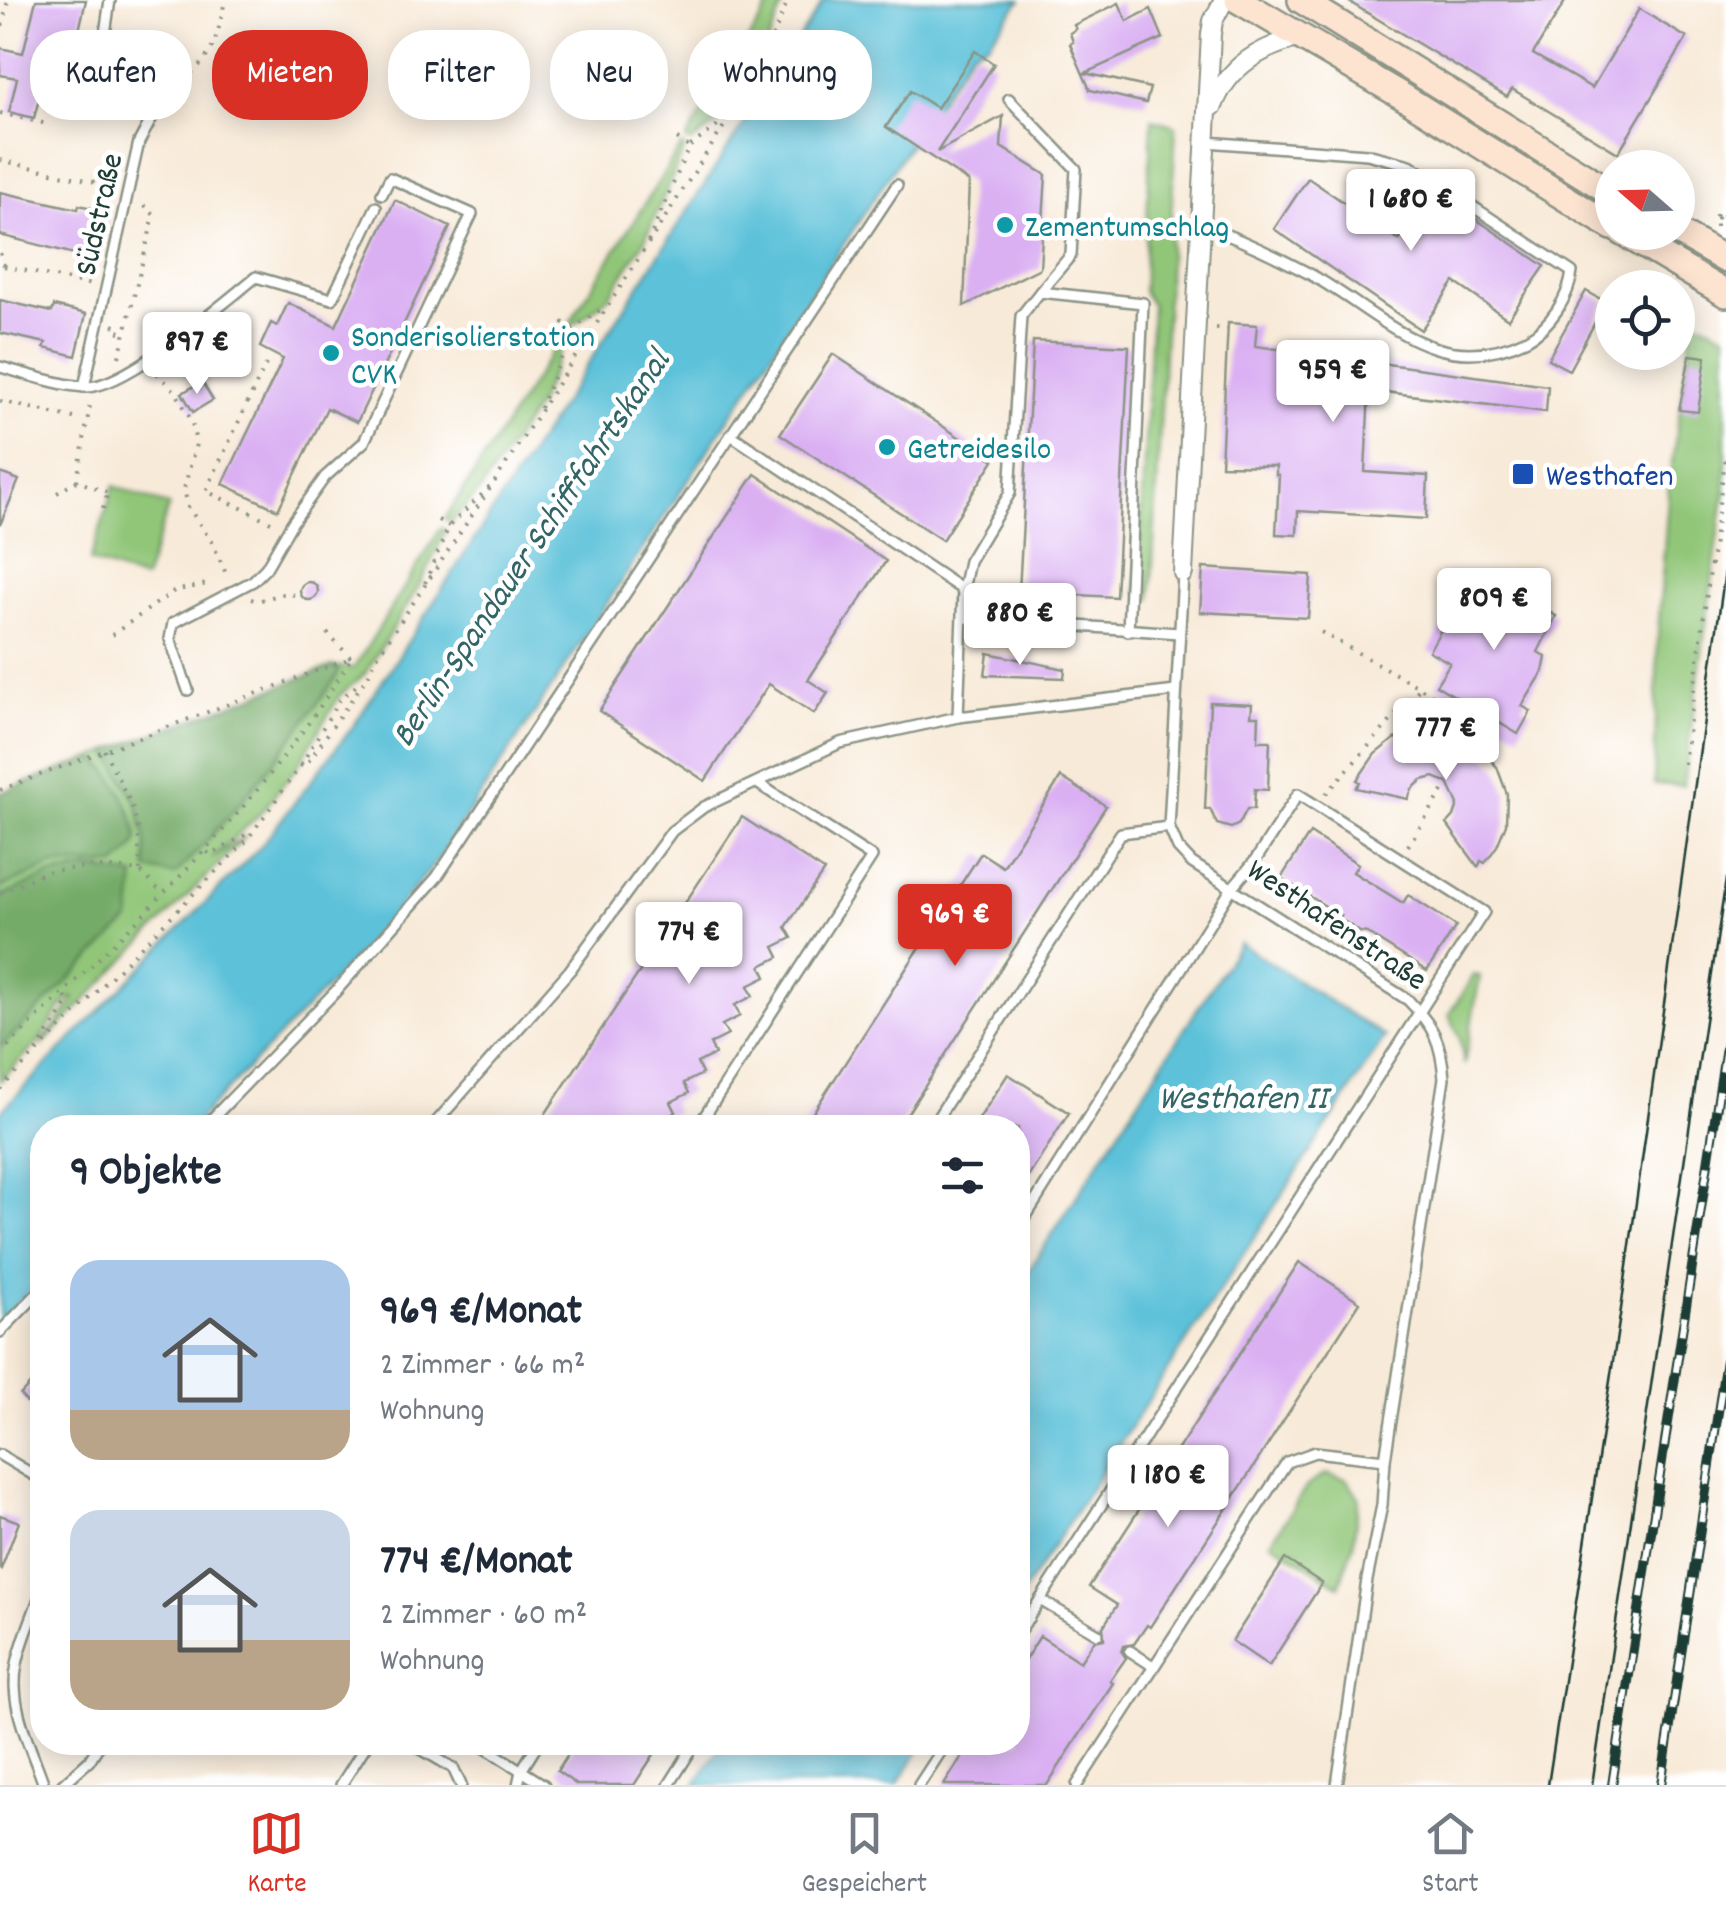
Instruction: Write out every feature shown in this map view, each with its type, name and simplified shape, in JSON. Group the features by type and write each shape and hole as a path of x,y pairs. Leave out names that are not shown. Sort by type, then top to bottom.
{"main road":[{"path":"1238,0 1595,216"},
{"path":"1301,0 1595,182"},
{"path":"1695,242 1726,260"},
{"path":"1652,250 1726,294"}],"street":[{"path":"1182,572 1211,34 1224,0"},
{"path":"1208,121 1224,83 1236,68 1262,50 1300,36"}],"lane":[{"path":"106,30 110,0"},
{"path":"958,717 963,590 969,561 1010,493 1022,316 1071,255 1076,169 1009,99"},
{"name":"Südstraße","path":"84,387 139,142 151,120"},
{"path":"1202,225 1311,274 1392,330 1422,344 1464,352 1505,350 1541,332 1570,288 1572,272 1410,165 1367,154 1206,142"},
{"path":"188,690 170,639 173,623 252,581 266,568 292,522 324,478 364,442 472,214 390,178 382,194"},
{"path":"216,1115 336,991 437,877 896,185"},
{"path":"0,367 84,387 102,385 187,333 256,277 332,299 376,207"},
{"path":"1040,292 1144,303 1128,630"},
{"path":"730,436 963,590"},
{"path":"939,1115 1121,833 1169,827 1182,572"},
{"path":"962,618 1179,633"},
{"path":"442,1115 570,970 672,831 704,807 840,743 958,717 1176,691"},
{"path":"705,1115 872,857 757,782"},
{"path":"1030,1210 1232,888 1255,861 1298,794 1484,912 1030,1615"},
{"name":"Westhafenstraße","path":"1169,827 1178,848 1192,862 1408,1000 1434,1029 1442,1051 1444,1078 1337,1785"},
{"path":"0,1332 30,1301"},
{"path":"1076,1785 1287,1462 1315,1452 1385,1460"},
{"path":"0,1455 30,1473"},
{"path":"1040,1600 1098,1634"},
{"path":"30,1626 17,1664 15,1684 16,1706 30,1746"},
{"path":"1130,1652 1153,1666"},
{"path":"33,1755 44,1785"},
{"path":"62,1785 94,1755"},
{"path":"340,1785 360,1755"},
{"path":"430,1755 452,1768 462,1785"},
{"path":"496,1755 544,1785"},
{"path":"518,1785 531,1755"},
{"path":"669,1785 688,1755"},
{"path":"920,1785 939,1755"}],"path":[{"path":"0,34 8,0"},
{"path":"192,72 209,54 225,0"},
{"path":"776,30 788,0"},
{"path":"0,113 47,124"},
{"path":"646,246 689,146 727,120"},
{"path":"301,766 308,762 368,676 376,658 729,120"},
{"path":"677,138 689,146"},
{"path":"1716,227 1716,214 1724,216 1717,222 1717,214 1724,216 1718,220 1717,215 1724,218"},
{"path":"0,253 2,269 106,288"},
{"path":"539,412 574,328 610,302"},
{"path":"562,322 574,328"},
{"path":"112,635 174,592 229,580 212,542 188,507 184,490 196,444 192,422 166,379 142,362"},
{"path":"266,364 206,490 278,525 292,522"},
{"path":"0,401 74,418"},
{"path":"1684,764 1726,452"},
{"path":"58,494 77,481 110,493 102,509"},
{"path":"425,588 426,576 449,526 492,486"},
{"path":"438,520 449,526"},
{"path":"1321,632 1484,724 1473,741"},
{"path":"327,633 351,658"},
{"path":"0,1054 206,850 283,760 351,658"},
{"path":"0,790 351,658"},
{"path":"0,1088 246,840 301,766 339,700 368,676"},
{"path":"1316,805 1420,687"},
{"path":"329,696 339,700"},
{"path":"104,750 132,806 138,828 140,871"},
{"path":"1400,858 1448,783"},
{"path":"206,850 211,855 250,832"},
{"path":"0,893 45,872 71,867 140,871 163,893"},
{"path":"34,1054 68,1003 63,992"}],"green space":[{"path":"773,0 785,0 773,30 754,30"},
{"path":"1152,119 1176,126 1151,599 1137,593 1152,305 1143,292"},
{"path":"698,120 722,120 691,143 686,140"},
{"path":"681,146 685,148 645,240 609,297 575,324 570,322"},
{"path":"1695,320 1726,334 1726,484 1683,786 1654,784 1658,633 1669,483 1686,370 1695,370"},
{"path":"564,333 568,335 538,404 481,490 451,522 445,519"},
{"path":"114,486 169,506 144,580 90,561"},
{"path":"441,528 446,531 419,586 365,674 340,695 297,767 258,816 212,858 246,836 40,1047 74,1000 72,997 37,1044 0,1081 0,793 333,666 354,668"},
{"path":"333,666 339,671 337,676 318,703 197,852 175,875 147,870 146,843 137,804 108,751"},
{"path":"91,758 107,770 122,793 136,831 134,847 116,865 54,865 0,888 0,793"},
{"path":"88,869 135,876 130,920 0,1048 0,897 50,875"},
{"path":"1474,975 1480,976 1464,1065 1460,1038 1449,1014"},
{"path":"1326,1474 1346,1479 1359,1497 1353,1545 1339,1586 1271,1542 1307,1486"}],"water":[{"name":"Berlin-Spandauer Schifffahrtskanal","path":"824,0 1021,0 988,43 972,50 437,861 366,947 203,1115 30,1115 30,1291 0,1322 0,1112 261,846 354,725 746,120 872,120 872,30 805,30"},
{"name":"Westhafen II","path":"1240,943 1385,1037 1030,1582 1030,1268"},
{"path":"715,1755 917,1755 897,1785 695,1785"}],"building":[{"path":"36,0 86,0 79,30 30,30 30,117 9,112 17,78 0,75 0,48 23,53"},
{"path":"1346,0 1566,0 1533,54 1592,88 1639,9 1687,38 1620,150 1613,150 1512,89 1507,97"},
{"path":"1119,3 1127,21 1151,9 1163,38 1085,73 1150,88 1146,103 1090,90 1070,44 1074,25"},
{"name":"Zementumschlag","path":"975,51 994,64 937,152 1003,116 1001,147 1046,175 1040,268 964,306 969,182 886,127 910,91 937,108"},
{"path":"1308,178 1399,240 1433,190 1545,266 1508,319 1454,282 1421,330 1274,229"},
{"path":"0,192 109,212 98,260 0,235"},
{"name":"Sonderisolierstation CVK","path":"395,200 450,227 357,422 327,408 278,510 223,484 283,359 260,347 271,323 277,326 288,303 336,326"},
{"path":"1586,291 1595,296 1595,322 1569,370 1548,359"},
{"path":"0,300 52,312 54,306 86,314 76,356 44,348 46,343 0,333"},
{"path":"1228,323 1257,325 1255,346 1548,386 1546,412 1369,390 1365,472 1428,476 1426,519 1298,511 1297,535 1276,534 1276,466 1221,465"},
{"path":"1033,341 1129,346 1116,597 1019,592"},
{"name":"Getreidesilo","path":"833,354 994,460 942,540 780,434"},
{"path":"1695,356 1706,357 1698,412 1679,410 1687,370 1695,370"},
{"path":"202,382 213,400 193,412 182,393"},
{"path":"0,473 19,480 0,525"},
{"path":"755,474 886,561 808,680 828,693 814,714 769,684 705,781 599,711"},
{"path":"1203,568 1311,575 1308,618 1200,612"},
{"path":"1491,578 1556,616 1538,652 1546,657 1543,672 1522,706 1531,711 1518,734 1436,685 1450,663 1429,651 1455,605 1467,612 1484,582 1487,584"},
{"path":"309,582 318,591 309,600 300,591"},
{"path":"988,653 1065,669 1064,678 985,675"},
{"path":"1210,702 1252,704 1251,716 1259,716 1258,741 1270,741 1268,790 1255,789 1254,809 1247,809 1239,824 1231,828 1217,824 1210,809 1205,809"},
{"path":"1415,730 1441,730 1470,738 1497,767 1507,794 1506,824 1497,846 1478,867 1447,824 1458,804 1448,783 1434,777 1422,780 1408,799 1356,788 1360,782 1357,780 1375,754 1394,739"},
{"path":"1061,777 1106,806 906,1115 811,1115 981,853 1003,867"},
{"path":"742,817 824,871 786,927 792,938 774,947 779,957 761,966 766,977 748,986 753,996 735,1005 740,1016 722,1025 728,1035 710,1044 715,1054 697,1063 702,1074 684,1083 689,1093 671,1102 676,1112 545,1115"},
{"path":"1310,833 1358,864 1353,872 1403,903 1408,895 1456,926 1427,971 1360,932 1281,878"},
{"path":"1008,1074 1069,1113 1030,1174 1030,1115 981,1115"},
{"path":"1299,1262 1360,1302 1150,1627 1147,1625 1134,1644 1124,1646 1126,1658 1110,1681 1113,1683 1047,1785 944,1785 963,1755 1030,1755 1030,1652 1040,1636 1080,1662 1094,1641 1104,1639 1103,1627 1117,1605 1089,1587"},
{"path":"30,1385 30,1405 20,1395"},
{"path":"0,1515 19,1522 1,1569 0,1568"},
{"path":"1285,1559 1322,1583 1269,1666 1232,1641"},
{"path":"567,1755 654,1755 634,1785 577,1785 557,1771"}],"tram line":[{"path":"1548,1785 1621,1309 1726,564"},
{"path":"1592,1785 1726,879"}],"railway":[{"path":"1612,1785 1726,1047"},
{"path":"1661,1785 1726,1360"}],"place":[{"name":"Zementumschlag","path":"1005,225"},
{"name":"Sonderisolierstation CVK","path":"331,353"},
{"name":"Getreidesilo","path":"887,447"},
{"name":"Westhafen","path":"1523,474"}]}
